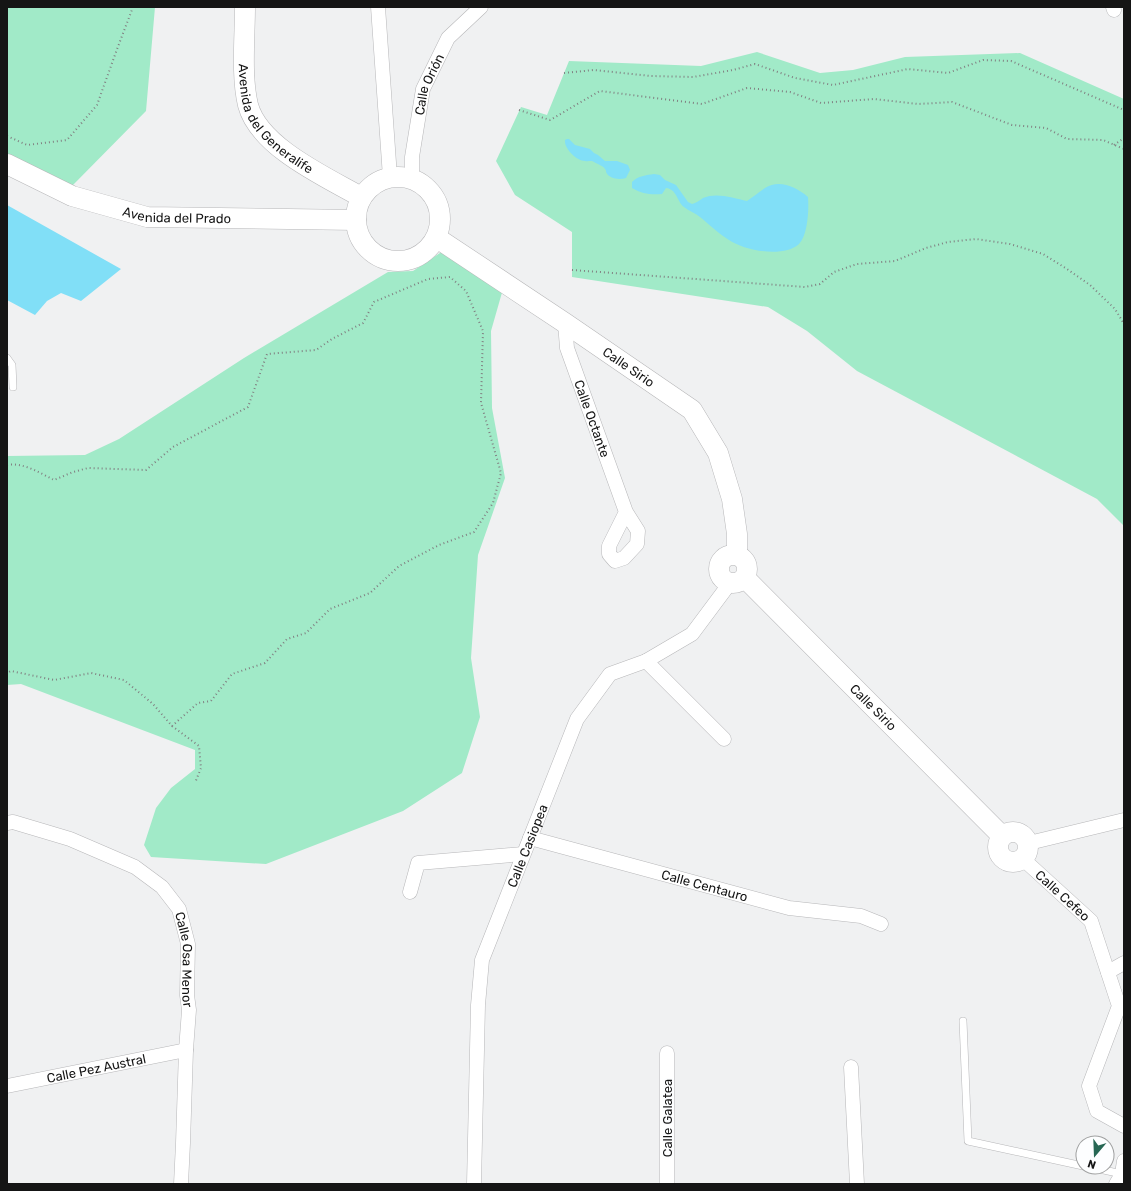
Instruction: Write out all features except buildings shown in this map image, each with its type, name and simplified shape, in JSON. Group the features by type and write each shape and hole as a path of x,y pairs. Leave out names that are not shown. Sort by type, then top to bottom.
{"street":[{"name":"Avenida del Generalife","path":"245,7 245,77 248,105 255,121 265,134 299,161 362,197"},
{"path":"378,7 390,177"},
{"name":"Calle Orión","path":"412,178 412,157 423,89 448,38 481,7"},
{"name":"Avenida del Prado","path":"7,164 72,196 147,217 356,220"},
{"path":"401,176 412,178 425,185 434,196 440,210 441,224 437,238 427,251 413,259 397,262 382,258 368,249 359,236 356,220 357,208 362,197 369,188 378,181 390,177 401,176"},
{"name":"Calle Sirio","path":"437,238 565,322 692,410 718,454 732,499 737,534 737,555 746,562 748,567 747,573 737,580 1002,836"},
{"name":"Calle Octante","path":"565,322 567,348 626,512"},
{"name":"Calle Casiopea","path":"474,1184 478,1005 482,960 577,719 610,674 646,661 692,634 737,580"},
{"path":"646,661 724,739"},
{"path":"1026,851 1026,837 1021,833 1014,831 1007,832 1002,836 998,843 998,851 1002,858 1009,862 1016,862 1026,851 1124,820"},
{"name":"Calle Osa Menor","path":"7,823 13,822 70,839 136,867 162,887 179,909 188,944 187,995 189,1010 181,1184"},
{"name":"Calle Centauro","path":"530,838 789,908 861,916 881,924"},
{"name":"Calle Cefeo","path":"1026,851 1091,921 1121,1007 1089,1086 1097,1111 1124,1126"},
{"path":"410,892 418,863 523,854"},
{"path":"1108,972 1124,963"},
{"name":"Calle Pez Austral","path":"7,1086 186,1050"},
{"name":"Calle Galatea","path":"667,1053 667,1184"},
{"path":"852,1067 856,1184"}],"lane":[{"path":"7,358 12,365 14,387"},
{"path":"963,1021 968,1141 1075,1164"}],"path":[{"path":"7,136 27,145 67,140 97,105 133,7"},
{"path":"564,73 594,70 651,76 693,78 734,70 755,64 795,78 833,85 908,69 948,73 982,60 1011,61 1124,110"},
{"path":"519,110 550,120 600,91 702,104 747,88 790,92 821,103 874,99 918,104 952,102 1012,125 1046,128 1067,139 1102,140 1124,149"},
{"path":"1114,145 1124,138"},
{"path":"572,270 805,287 820,284 834,272 857,264 895,261 948,242 976,239 1010,244 1043,254 1090,285 1115,310 1124,324"},
{"path":"7,465 14,464 33,470 54,480 73,472 88,468 146,470 173,447 248,407 267,354 316,350 332,339 363,323 374,302 428,279 450,277 466,291 483,331 481,403 501,473 493,503 474,532 439,545 399,566 370,593 330,609 306,633 286,640 265,663 232,674 212,701 198,703 172,726"},
{"path":"7,673 11,671 54,680 91,673 124,680 153,704 172,726 198,746 201,768 196,783"}],"green space":[{"path":"7,7 155,7 146,111 72,186 7,154"},
{"path":"757,52 820,73 853,70 905,57 1020,53 1124,99 1124,526 1097,499 857,371 807,331 768,307 572,277 572,232 515,195 496,161 521,107 547,115 569,61 701,66"},
{"path":"443,251 503,289 491,331 492,408 505,478 478,555 471,658 480,717 462,773 403,811 266,864 151,857 144,845 156,808 171,788 195,769 195,750 21,684 7,685 7,456 85,455 119,439 244,358 388,272 413,271"}],"water":[{"path":"567,139 575,145 590,149 605,161 617,161 628,165 630,170 626,178 612,178 607,174 606,170 602,166 593,161 578,159 569,151 565,143 565,140"},
{"path":"654,174 660,175 665,180 676,185 688,202 692,204 708,196 725,196 747,201 770,185 782,184 793,187 808,197 808,215 802,240 799,244 792,248 774,252 754,250 736,244 684,207 675,193 670,189 666,188 662,194 647,194 632,188 632,182 637,178"},
{"path":"7,205 121,269 81,301 61,293 47,301 35,315 7,300"}]}
